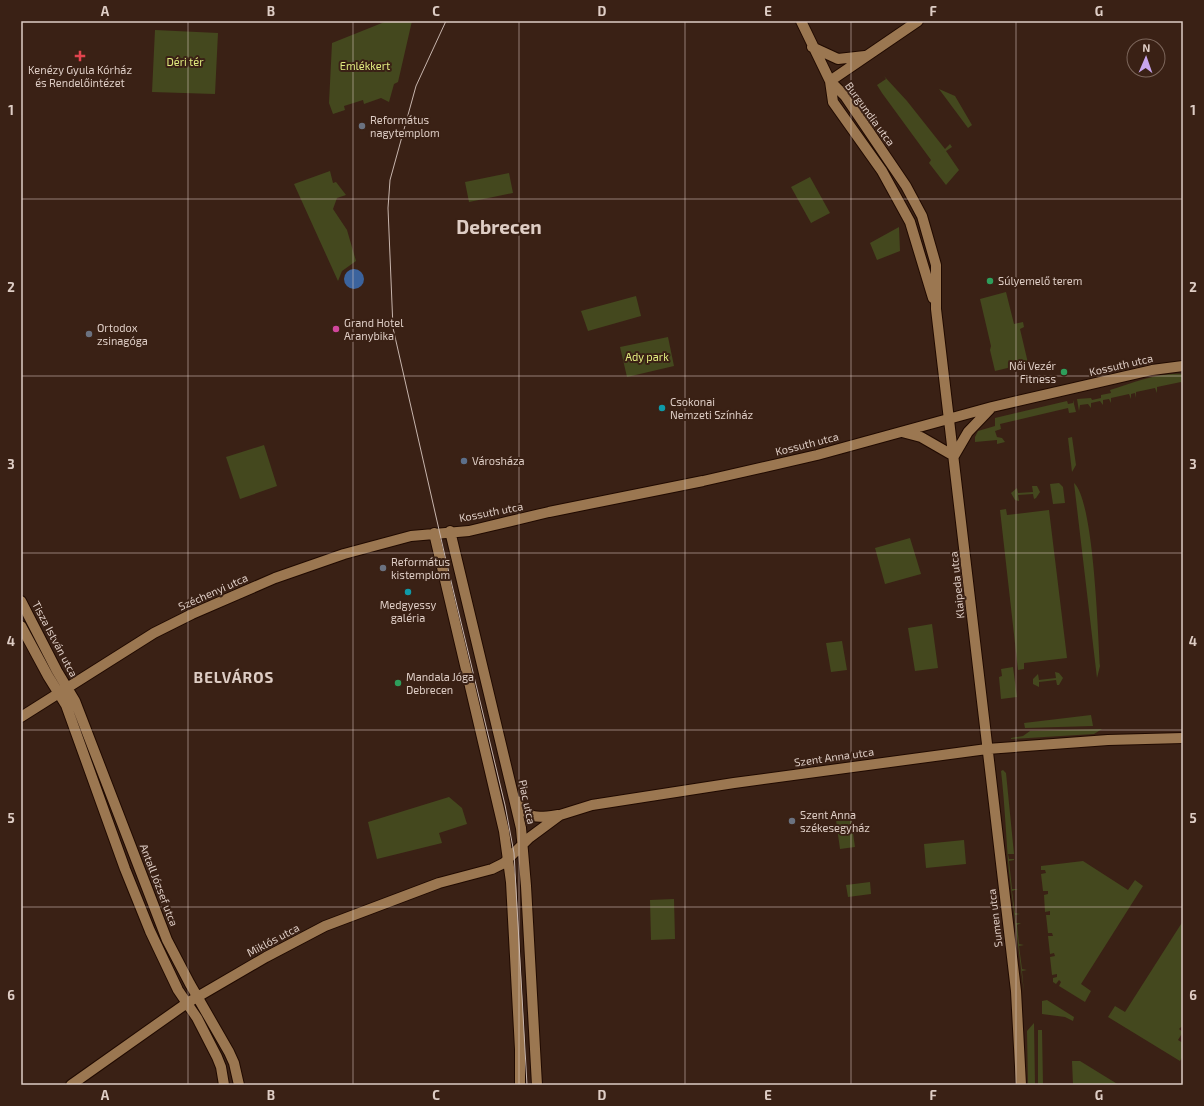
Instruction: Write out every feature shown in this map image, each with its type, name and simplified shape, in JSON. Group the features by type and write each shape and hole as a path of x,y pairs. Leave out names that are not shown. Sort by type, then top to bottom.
{"street":[{"path":"801,21 812,47 830,81 918,21"},
{"path":"812,47 838,59 868,55"},
{"name":"Burgundia utca","path":"830,81 845,96 906,186 922,216 934,254 936,266 936,309 949,418"},
{"name":"Burgundia utca","path":"830,81 834,102 895,191 910,222 936,309"},
{"path":"920,254 934,254"},
{"name":"Kossuth utca","path":"434,533 470,531 549,512 703,481 817,455 992,407 1152,370 1183,366"},
{"path":"901,431 921,437 954,456 970,429 992,407"},
{"name":"Klaipeda utca","path":"949,418 987,749"},
{"name":"Piac utca","path":"450,531 514,796 522,845 526,882 537,1085"},
{"path":"434,533 499,806 509,864 520,1041 520,1085"},
{"name":"Széchenyi utca","path":"21,717 154,633 275,578 344,554 403,538 434,533"},
{"name":"Tisza István utca","path":"21,601 63,691"},
{"name":"Tisza István utca","path":"21,626 63,691"},
{"path":"63,691 66,705 125,869 150,931 178,990 187,1003 222,1067 224,1085"},
{"name":"Antall József utca","path":"63,691 76,701 165,934 197,996 229,1052 237,1072 239,1085"},
{"name":"Szent Anna utca","path":"509,864 522,845 560,815 592,805 734,783 987,749 1108,740 1183,738"},
{"name":"Sumen utca","path":"987,749 1016,991 1021,1085"},
{"path":"514,796 524,812 528,814 540,818 560,815"},
{"path":"509,864 526,882"},
{"name":"Miklós utca","path":"71,1085 197,996 325,926 439,883 509,864"}],"green space":[{"name":"Emlékkert","path":"387,21 412,21 398,82 394,84 389,102 381,98 364,104 363,100 344,106 345,110 333,114 329,103 332,43"},
{"name":"Déri tér","path":"155,30 218,33 215,94 152,92"},
{"path":"884,76 907,101 945,149 950,144 952,147 946,151 959,170 946,185 929,163 931,160 877,85 886,79"},
{"path":"939,89 955,96 972,125 968,128"},
{"path":"330,171 333,183 336,182 346,195 337,198 333,209 347,230 356,261 342,271 338,281 294,184"},
{"path":"509,173 513,193 469,202 465,182"},
{"path":"810,177 830,213 811,223 791,187"},
{"path":"899,227 900,251 877,260 870,243"},
{"path":"1006,292 1014,324 1023,322 1024,327 1020,329 1028,363 995,371 980,299"},
{"path":"636,296 641,316 588,331 581,311"},
{"name":"Ady park","path":"668,337 674,366 627,377 620,347"},
{"path":"1183,374 1183,386 1181,382 1157,387 1157,393 1155,388 1136,392 1136,398 1135,393 1131,394 1131,399 1129,394 1111,398 1111,403 1109,399 1103,400 1103,405 1100,401 1091,403 1091,408 1088,404 1080,405 1079,411 1077,399 1091,398 1092,400 1101,398 1101,395 1111,393 1110,390 1155,376"},
{"path":"1073,400 1076,412 1069,413 1068,408 1000,424 1001,429 995,431 997,437 1002,438 1005,442 997,444 997,440 975,442 975,437 978,431 995,426 995,418 1067,401 1068,404 1073,403"},
{"path":"1072,437 1076,465 1072,472 1068,438"},
{"path":"264,445 277,486 240,499 226,457"},
{"path":"1059,483 1063,487 1065,503 1053,504 1050,484"},
{"path":"1074,483 1081,495 1086,515 1094,569 1100,666 1097,678"},
{"path":"1032,486 1037,486 1040,492 1034,499 1033,494 1018,495 1019,501 1015,500 1011,493 1017,488 1018,493 1033,492"},
{"path":"1006,509 1007,515 1049,510 1067,658 1024,663 1024,669 1018,670 1000,510"},
{"path":"910,538 921,574 885,584 875,548"},
{"path":"932,624 938,668 915,671 908,628"},
{"path":"842,641 847,670 831,672 826,643"},
{"path":"1013,667 1017,697 1001,699 999,677 1002,676 1001,669"},
{"path":"1055,672 1059,673 1063,678 1059,685 1057,685 1056,680 1039,682 1039,687 1033,684 1033,679 1038,674 1039,680 1056,678"},
{"path":"1091,715 1093,726 1025,728 1024,723"},
{"path":"1102,729 1094,734 1011,739 1023,736 1030,731"},
{"path":"1003,770 1006,773 1014,854 1008,854 1009,859 1014,859 1009,861 1012,889 1018,889 1012,891 1015,913 1020,914 1015,915 1016,923 1021,923 1017,925 1019,944 1024,945 1019,946 1022,969 1027,970 1022,971 1024,993 1009,872 1001,771"},
{"path":"449,797 462,808 467,824 439,833 442,843 377,859 368,822"},
{"path":"851,819 855,847 840,849 836,820"},
{"path":"964,840 966,864 926,868 924,844"},
{"path":"1083,861 1128,890 1135,880 1143,886 1081,984 1091,991 1085,1002 1059,986 1061,982 1059,980 1056,984 1053,982 1053,978 1057,977 1057,974 1052,975 1050,957 1055,956 1054,953 1050,954 1048,936 1053,936 1052,933 1048,933 1046,915 1050,915 1050,911 1045,912 1044,895 1048,894 1048,891 1043,891 1041,874 1046,873 1045,870 1041,870 1041,866"},
{"path":"870,882 871,894 848,897 846,885"},
{"path":"674,899 675,939 651,940 650,900"},
{"path":"1183,921 1183,1028 1181,1027 1179,1029 1183,1032 1178,1040 1183,1043 1183,1056 1180,1061 1108,1017 1115,1006 1125,1012"},
{"path":"1047,1000 1074,1017 1073,1021 1065,1017 1042,1014 1042,1001"},
{"path":"1034,1023 1035,1085 1028,1085 1027,1031"},
{"path":"1038,1030 1042,1030 1043,1085 1038,1085"},
{"path":"1072,1061 1080,1061 1119,1085 1073,1085"}],"water":[{"path":"354,269 361,272 364,279 361,286 354,289 347,286 344,279 347,272"}],"tram line":[{"path":"446,21 416,86 390,180 388,208 393,328 445,556 505,805 514,853 527,1085"}],"place":[{"name":"Kenézy Gyula Kórház és Rendelőintézet","path":"80,56"},
{"name":"Református nagytemplom","path":"362,126"},
{"name":"Súlyemelő terem","path":"990,281"},
{"name":"Grand Hotel Aranybika","path":"336,329"},
{"name":"Ortodox zsinagóga","path":"89,334"},
{"name":"Női Vezér Fitness","path":"1064,372"},
{"name":"Csokonai Nemzeti Színház","path":"662,408"},
{"name":"Városháza","path":"464,461"},
{"name":"Református kistemplom","path":"383,568"},
{"name":"Medgyessy galéria","path":"408,592"},
{"name":"Mandala Jóga Debrecen","path":"398,683"},
{"name":"Szent Anna székesegyház","path":"792,821"}],"district":[{"name":"Debrecen","path":"499,227"},
{"name":"BELVÁROS","path":"234,678"}]}
